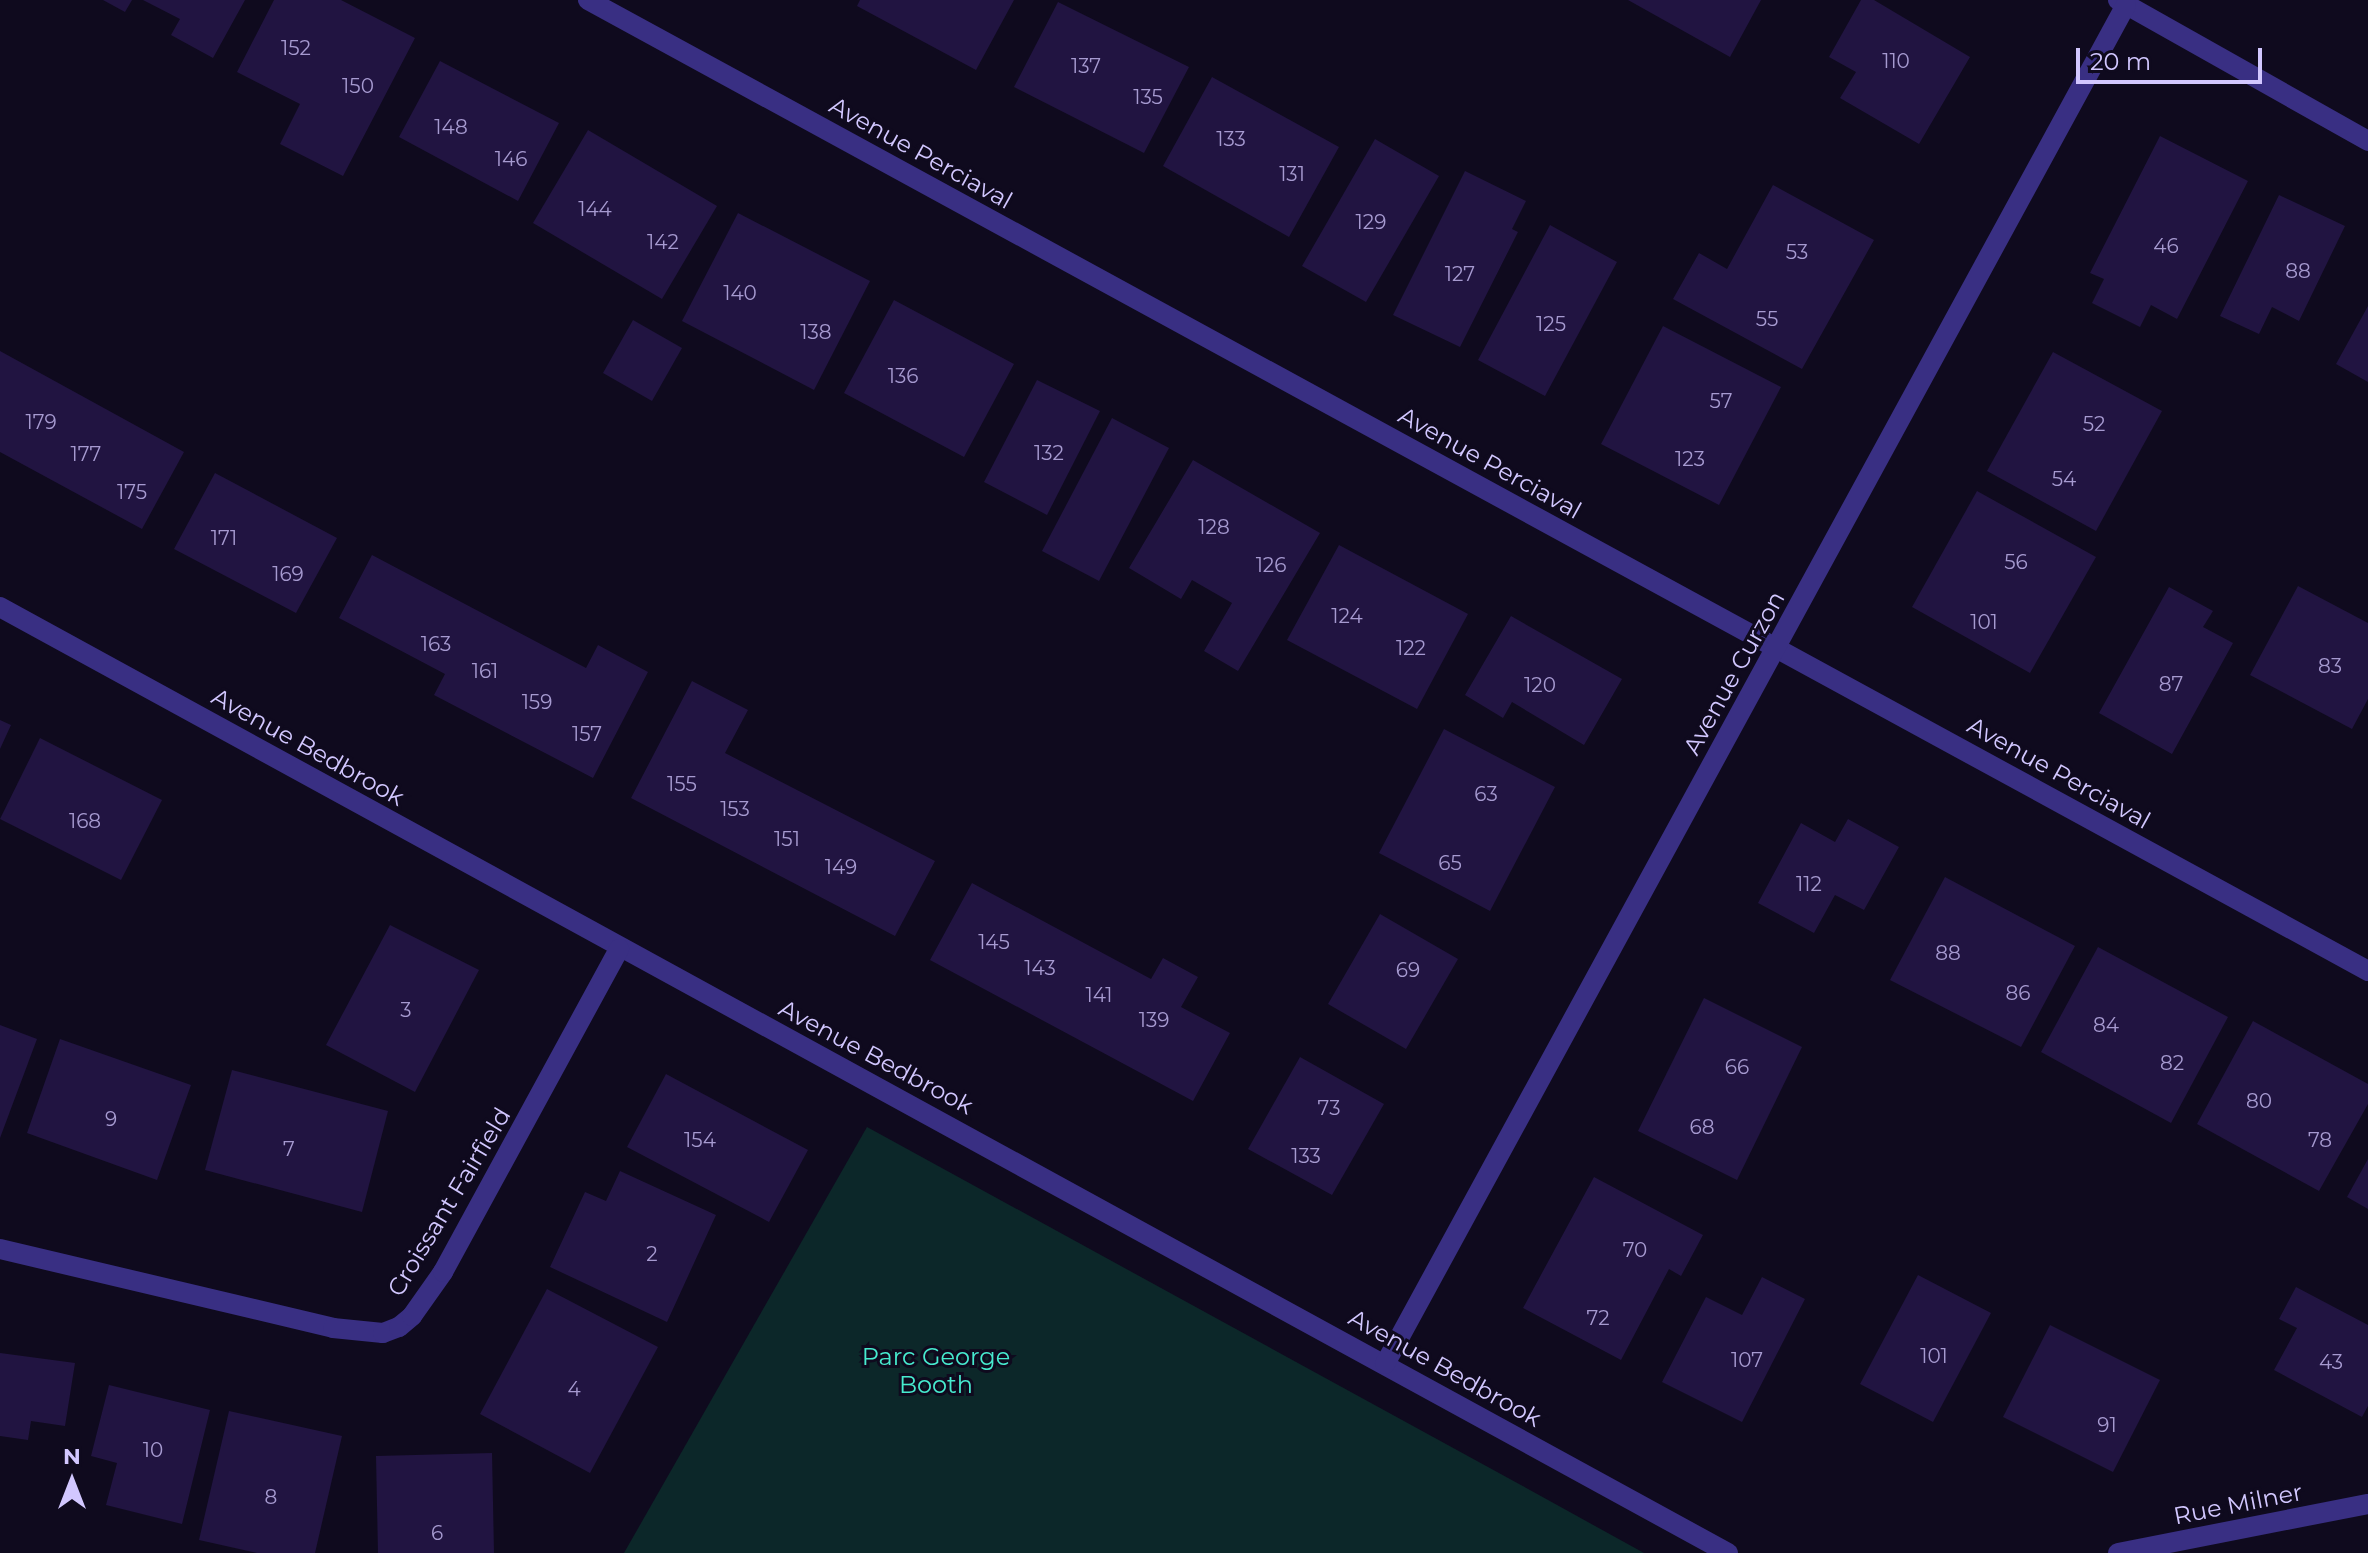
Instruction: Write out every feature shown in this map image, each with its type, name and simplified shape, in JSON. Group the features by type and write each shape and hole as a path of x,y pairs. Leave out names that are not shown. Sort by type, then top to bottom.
{"street":[{"name":"Avenue Perciaval","path":"588,0 2368,971"},
{"name":"Avenue Curzon","path":"1385,1364 1778,649 2122,2"},
{"path":"2122,2 2368,141"},
{"name":"Avenue Bedbrook","path":"0,607 619,949 1728,1553"},
{"name":"Croissant Fairfield","path":"0,1249 333,1328 383,1333 399,1327 412,1316 443,1272 619,949"},
{"name":"Rue Milner","path":"2118,1553 2368,1504"}],"green space":[{"name":"Parc George Booth","path":"867,1127 1519,1484 1644,1553 624,1553"}],"building":[{"path":"103,0 132,0 125,12"},
{"path":"143,0 245,0 213,58 171,35 180,19"},
{"path":"274,0 341,0 415,38 343,176 280,144 300,104 237,72"},
{"path":"860,0 1014,0 976,70 857,6"},
{"path":"1628,0 1761,0 1730,57"},
{"path":"1861,0 1874,0 1970,57 1919,144 1840,98 1856,72 1829,57"},
{"path":"1058,2 1189,67 1144,153 1014,87"},
{"path":"440,61 559,123 518,201 399,137"},
{"path":"1212,77 1339,147 1289,237 1163,166"},
{"path":"588,130 717,206 662,299 533,223"},
{"path":"2160,136 2248,181 2177,319 2151,305 2140,327 2092,303 2104,279 2090,273"},
{"path":"1375,139 1439,176 1366,302 1302,266"},
{"path":"1465,171 1526,201 1512,229 1518,232 1460,347 1393,315"},
{"path":"1773,185 1874,240 1802,369 1673,299 1699,253 1727,269"},
{"path":"2279,195 2345,226 2299,321 2272,307 2259,334 2220,316"},
{"path":"738,213 870,281 814,390 682,321"},
{"path":"1550,225 1617,262 1545,396 1478,360"},
{"path":"894,300 1014,364 964,457 844,393"},
{"path":"2368,306 2368,382 2336,364"},
{"path":"633,320 682,348 652,401 603,373"},
{"path":"1663,326 1781,387 1719,505 1601,444"},
{"path":"0,351 184,452 142,529 0,452"},
{"path":"2053,352 2162,411 2096,531 1987,471"},
{"path":"1037,380 1100,411 1047,515 984,482"},
{"path":"1112,418 1169,448 1099,581 1042,551"},
{"path":"1193,460 1320,533 1238,671 1204,651 1232,603 1192,580 1181,599 1129,568"},
{"path":"215,473 337,538 296,613 174,549"},
{"path":"1977,491 2096,557 2030,673 1912,607"},
{"path":"1339,545 1468,614 1417,709 1287,640"},
{"path":"372,555 586,668 598,645 648,672 593,778 434,695 445,674 339,618"},
{"path":"2298,586 2368,623 2368,699 2352,729 2250,675"},
{"path":"2169,587 2213,611 2203,627 2233,643 2172,754 2099,713"},
{"path":"1511,616 1622,679 1584,745 1512,702 1503,718 1465,695"},
{"path":"692,681 748,710 725,753 935,861 895,936 631,798"},
{"path":"0,720 11,725 0,749"},
{"path":"1444,729 1555,787 1490,911 1379,853"},
{"path":"40,738 162,800 121,880 0,819"},
{"path":"1848,819 1899,847 1864,910 1835,895 1814,933 1758,903 1801,823 1835,842"},
{"path":"1945,877 2075,946 2021,1047 1890,980"},
{"path":"972,883 1151,979 1163,958 1198,977 1181,1007 1230,1033 1193,1101 930,960"},
{"path":"1380,914 1458,959 1406,1049 1328,1004"},
{"path":"390,925 479,970 415,1092 326,1045"},
{"path":"2098,947 2228,1017 2171,1123 2041,1052"},
{"path":"1704,998 1802,1047 1737,1180 1638,1131"},
{"path":"2253,1021 2368,1084 2368,1104 2319,1191 2197,1124"},
{"path":"0,1025 37,1039 0,1138"},
{"path":"60,1039 191,1085 157,1180 27,1133"},
{"path":"1300,1057 1384,1104 1332,1195 1248,1149"},
{"path":"232,1070 388,1111 362,1212 205,1170"},
{"path":"666,1074 808,1150 769,1222 627,1147"},
{"path":"2368,1159 2368,1209 2347,1197"},
{"path":"620,1171 716,1215 667,1322 550,1267 585,1192 606,1201"},
{"path":"1594,1177 1703,1235 1681,1276 1669,1269 1621,1360 1523,1308"},
{"path":"1918,1275 1991,1313 1933,1422 1860,1384"},
{"path":"1762,1277 1805,1299 1742,1422 1662,1382 1706,1297 1742,1315"},
{"path":"2296,1287 2368,1325 2368,1406 2362,1417 2274,1370 2297,1328 2279,1319"},
{"path":"547,1289 658,1347 590,1473 480,1414"},
{"path":"2050,1325 2160,1380 2113,1472 2003,1417"},
{"path":"0,1353 75,1363 65,1426 31,1421 28,1440 0,1436"},
{"path":"109,1385 210,1410 182,1524 106,1505 117,1463 91,1456"},
{"path":"229,1411 342,1436 315,1553 257,1553 199,1540"},
{"path":"492,1453 494,1553 378,1553 376,1456"}]}
